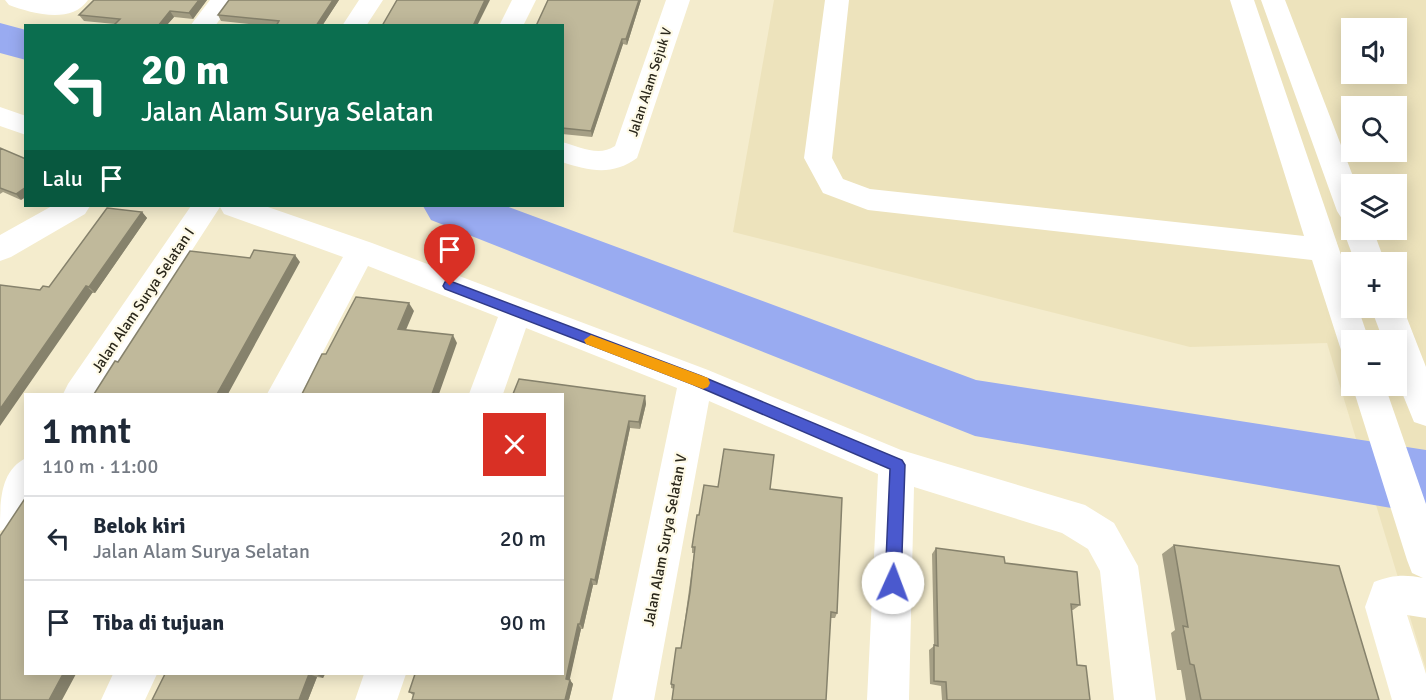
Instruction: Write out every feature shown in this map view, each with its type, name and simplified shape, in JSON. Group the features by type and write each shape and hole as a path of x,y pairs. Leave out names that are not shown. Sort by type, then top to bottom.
{"street":[{"path":"17,0 45,10 68,4"},
{"path":"204,24 222,0"},
{"path":"355,24 371,0"},
{"path":"512,24 524,0"},
{"name":"Jalan Alam Sejuk V","path":"564,153 596,162 617,161 627,151 678,0"},
{"path":"837,0 818,158 833,186 868,199 1323,250"},
{"path":"1242,0 1350,330"},
{"path":"1273,0 1341,182"},
{"path":"0,116 24,125"},
{"path":"0,249 73,207"},
{"name":"Jalan Alam Surya Selatan I","path":"81,393 205,207"},
{"path":"237,207 361,251 696,380 897,465 1072,518 1101,536 1119,567 1135,700"},
{"path":"285,393 361,251"},
{"path":"486,393 516,312"},
{"path":"1391,318 1426,411"},
{"name":"Jalan Alam Surya Selatan V","path":"633,700 696,380"},
{"path":"1371,396 1424,556"},
{"path":"888,700 897,465"},
{"path":"0,513 24,478"},
{"path":"1413,700 1384,607 1388,596 1403,594 1426,598"},
{"path":"122,700 135,675"},
{"path":"376,700 385,675"}],"shaded area":[{"path":"774,0 1426,0 1426,670 1343,396 1407,396 1407,330 1341,330 1341,389 1327,343 1190,347 733,232"}],"building":[{"path":"94,0 199,0 189,13 170,11 160,24 115,24 120,19 79,15"},
{"path":"229,0 333,0 317,24 277,24 279,21 218,15"},
{"path":"397,0 485,0 474,24 383,24"},
{"path":"548,0 639,0 626,39 622,39 591,131 564,128 564,24 537,24"},
{"path":"0,148 24,158 24,188 16,194 0,188"},
{"path":"107,208 142,212 89,287 86,286 0,409 0,285 40,290 43,286 49,287"},
{"path":"254,250 295,255 218,393 95,393 115,361 118,362 190,251 250,258"},
{"path":"356,297 409,303 398,329 453,335 432,393 302,393 322,354 326,354"},
{"path":"519,379 645,396 639,422 629,421 595,580 591,579 580,624 578,624 566,679 570,680 565,700 412,700 414,693 409,692 415,675 564,675 564,393 513,393"},
{"path":"724,449 774,455 770,489 842,498 837,613 831,612 826,700 672,700 674,685 671,684 676,648 681,648 690,592 695,547 692,547 697,515 699,515 704,485 718,487"},
{"path":"24,500 24,675 62,675 49,700 0,700 0,536"},
{"path":"1174,545 1339,566 1379,700 1201,700 1194,665 1190,664 1183,626 1188,627"},
{"path":"936,548 1004,557 1005,563 1077,572 1080,605 1071,604 1077,665 1086,666 1090,700 947,700 946,682 934,681 934,645 938,646"},
{"path":"164,675 309,675 299,700 152,700"}],"waterway":[{"path":"0,37 24,45"},
{"path":"453,207 975,408 1426,482"}],"slow traffic":[{"path":"591,340 703,383"}],"route":[{"path":"450,286 696,380 897,465 893,583"}]}
